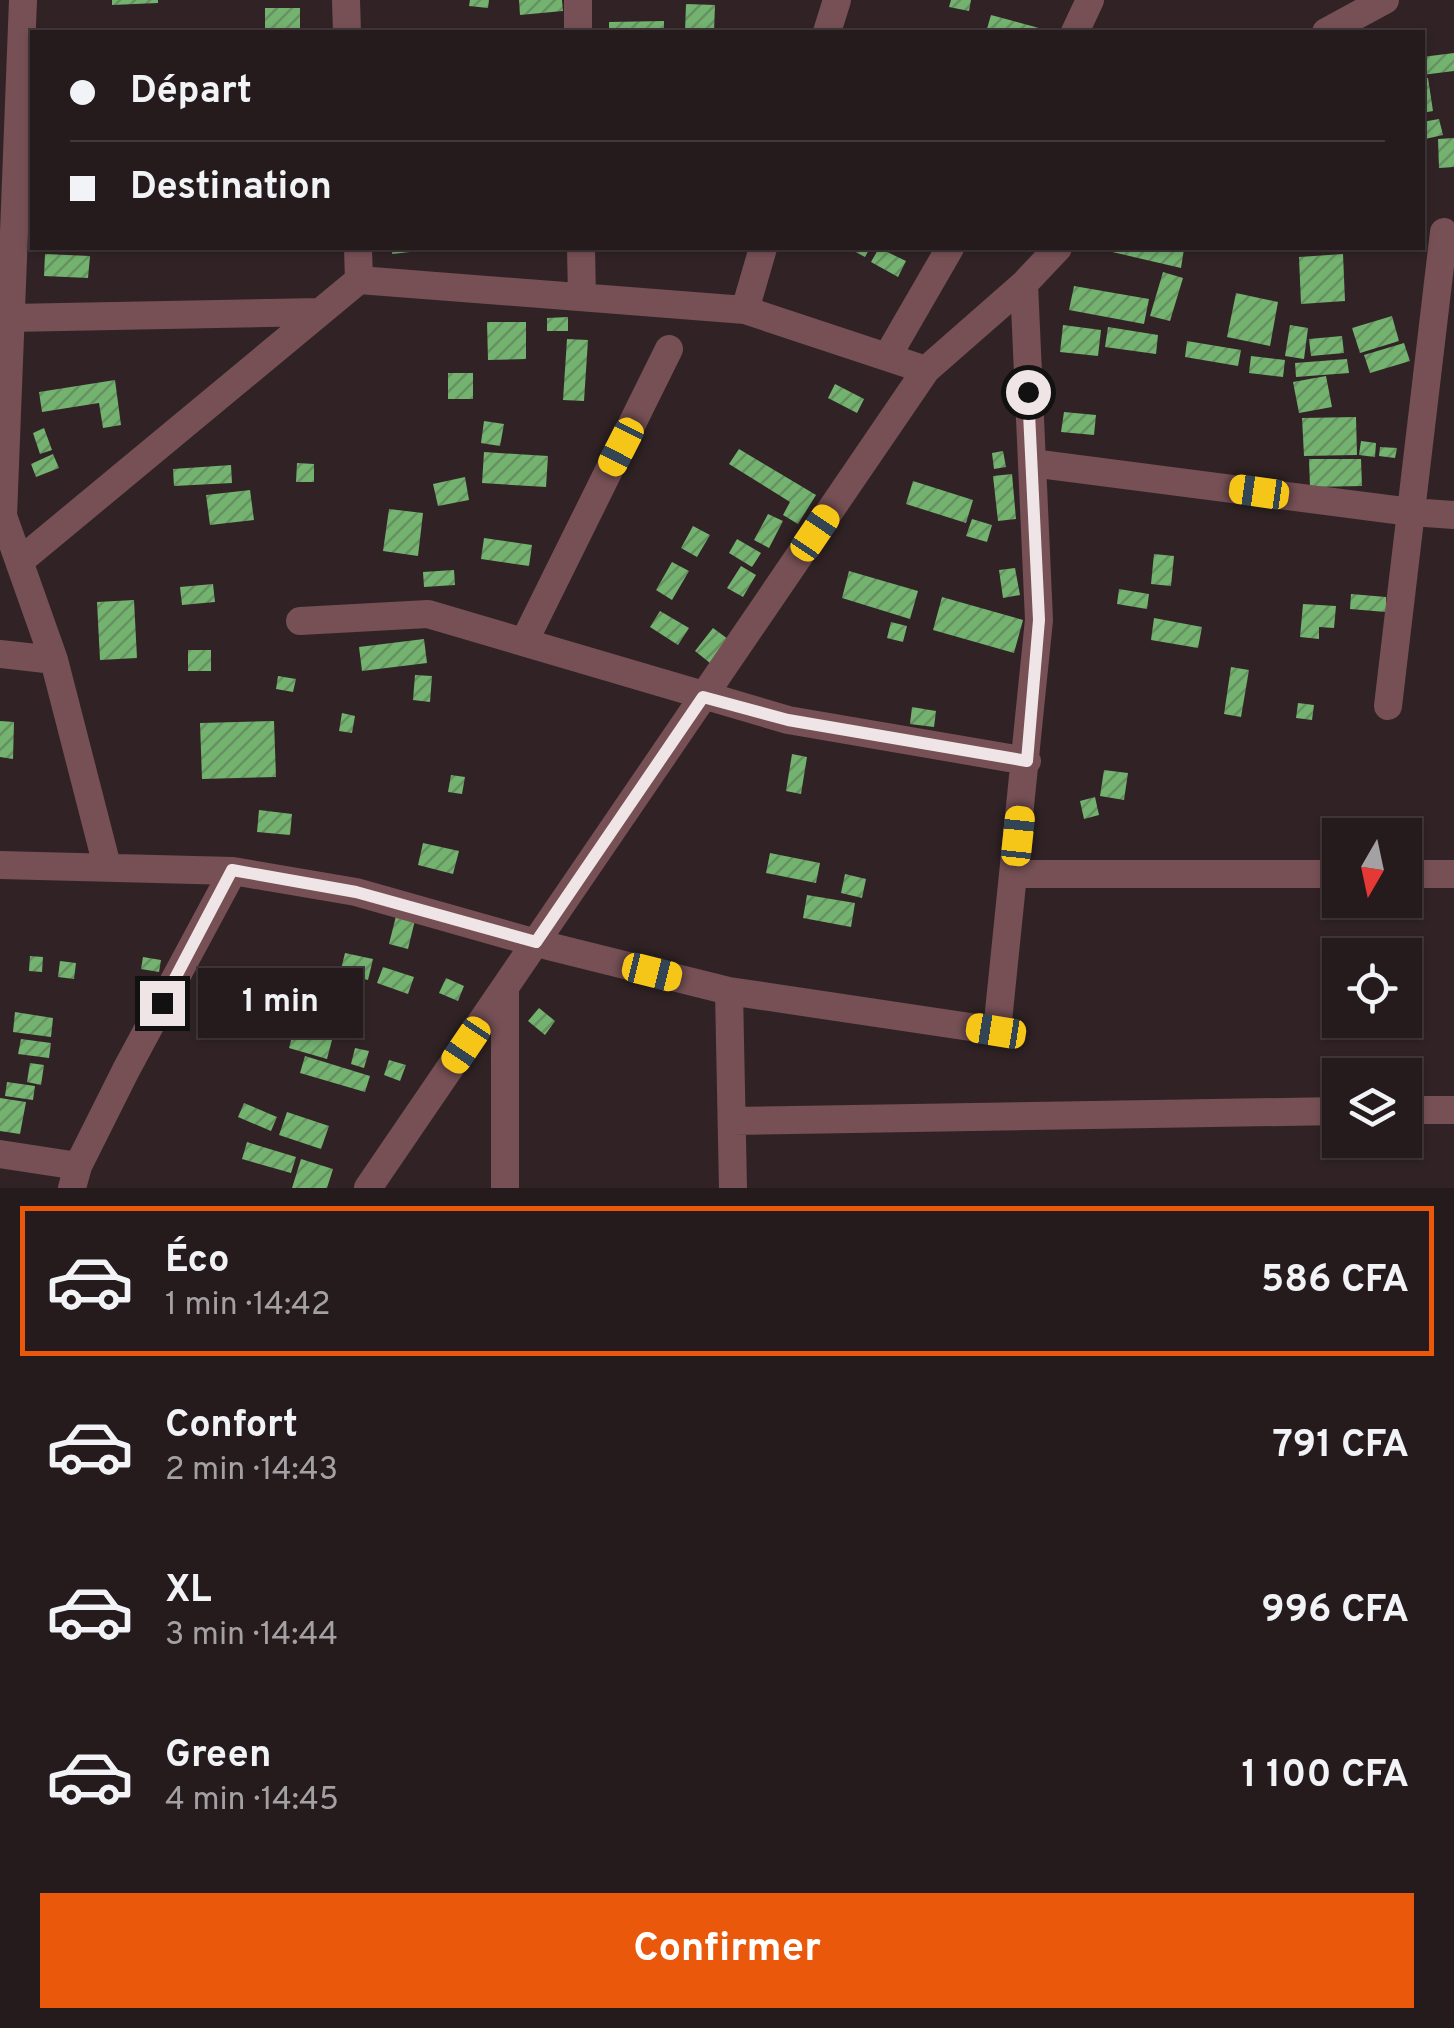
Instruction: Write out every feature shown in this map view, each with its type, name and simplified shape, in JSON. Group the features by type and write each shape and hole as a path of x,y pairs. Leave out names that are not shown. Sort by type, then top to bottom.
{"street":[{"path":"23,0 9,115 10,318 1,516 54,660 107,866"},
{"path":"346,0 347,30"},
{"path":"578,0 578,30"},
{"path":"828,30 837,0"},
{"path":"1076,30 1090,0"},
{"path":"1330,30 1386,0"},
{"path":"1388,706 1440,232"},
{"path":"358,250 360,280"},
{"path":"581,250 582,297"},
{"path":"745,310 762,250"},
{"path":"887,357 949,250"},
{"path":"368,1188 926,370 1024,284 1056,250"},
{"path":"20,562 360,280 745,310 926,370"},
{"path":"0,865 232,870 356,892 730,991 996,1031 1039,620 1024,284"},
{"path":"10,318 320,312"},
{"path":"524,642 669,349"},
{"path":"1032,463 1411,512 1454,514"},
{"path":"300,620 428,614 788,720 1027,761"},
{"path":"0,654 54,660"},
{"path":"0,1154 75,1177 232,870"},
{"path":"1014,874 1322,874"},
{"path":"1422,874 1454,874"},
{"path":"505,988 505,1188"},
{"path":"730,991 733,1188"},
{"path":"1422,1110 1454,1110"},
{"path":"732,1121 1322,1112"}],"building":[{"path":"112,0 158,0 158,3 112,5"},
{"path":"470,0 489,0 488,8 469,6"},
{"path":"519,0 562,0 563,11 520,15"},
{"path":"951,0 971,0 969,11 949,7"},
{"path":"686,4 715,5 714,30 685,30"},
{"path":"265,8 300,8 300,30 265,30"},
{"path":"991,15 1039,28 1038,30 987,30"},
{"path":"664,21 664,30 609,30 609,22"},
{"path":"1454,53 1454,71 1425,75 1425,57"},
{"path":"1428,78 1433,111 1425,112"},
{"path":"1439,119 1443,135 1425,139 1425,121"},
{"path":"1454,138 1454,167 1439,168 1438,139"},
{"path":"878,250 906,261 898,277 871,262"},
{"path":"1108,250 1184,250 1181,268"},
{"path":"45,254 90,256 88,278 44,276"},
{"path":"1343,254 1345,301 1301,304 1299,257"},
{"path":"1163,272 1183,278 1170,321 1150,316"},
{"path":"1074,286 1149,299 1144,324 1069,310"},
{"path":"1236,293 1278,302 1270,346 1227,337"},
{"path":"1392,316 1399,341 1360,353 1352,328"},
{"path":"568,317 568,331 547,331 547,318"},
{"path":"487,322 526,322 526,359 488,360"},
{"path":"1063,325 1101,330 1098,356 1060,352"},
{"path":"1290,325 1308,328 1304,359 1285,356"},
{"path":"1108,327 1158,335 1156,354 1105,347"},
{"path":"1342,336 1344,353 1311,356 1309,339"},
{"path":"567,339 588,340 584,401 563,400"},
{"path":"1187,341 1241,350 1238,366 1185,357"},
{"path":"1404,343 1410,361 1370,373 1364,355"},
{"path":"1251,356 1285,360 1283,377 1249,373"},
{"path":"1347,359 1349,373 1296,377 1295,363"},
{"path":"448,373 473,373 473,399 448,399"},
{"path":"1326,376 1332,407 1299,413 1293,382"},
{"path":"115,380 121,425 103,428 99,403 42,412 39,392"},
{"path":"835,384 864,399 857,413 828,398"},
{"path":"1064,412 1096,415 1094,435 1061,432"},
{"path":"1356,417 1357,455 1304,456 1302,418"},
{"path":"484,421 504,424 500,446 481,443"},
{"path":"44,428 52,450 40,454 33,433"},
{"path":"1361,441 1376,443 1375,457 1359,455"},
{"path":"1380,447 1397,448 1395,458 1379,456"},
{"path":"739,449 816,495 798,524 783,515 790,502 729,464"},
{"path":"1003,451 1006,467 994,469 992,453"},
{"path":"484,452 548,456 546,487 482,483"},
{"path":"53,454 59,468 36,477 31,464"},
{"path":"1309,459 1361,459 1362,486 1310,487"},
{"path":"297,463 314,464 314,482 296,482"},
{"path":"231,465 232,483 174,486 173,469"},
{"path":"1012,474 1016,519 998,521 993,476"},
{"path":"465,477 469,500 438,506 433,484"},
{"path":"913,481 973,500 966,523 906,504"},
{"path":"250,490 254,520 210,525 206,495"},
{"path":"389,509 423,513 418,556 383,551"},
{"path":"768,514 783,521 769,548 754,540"},
{"path":"972,519 992,525 987,542 966,536"},
{"path":"693,526 710,535 697,557 681,548"},
{"path":"484,538 532,545 529,566 481,559"},
{"path":"737,539 761,553 752,567 729,553"},
{"path":"1154,554 1174,556 1171,586 1151,584"},
{"path":"672,562 689,571 672,600 656,590"},
{"path":"741,566 756,575 743,597 727,588"},
{"path":"1015,568 1020,595 1003,598 999,570"},
{"path":"454,570 455,585 424,587 423,572"},
{"path":"849,571 918,591 910,619 842,598"},
{"path":"213,584 215,602 182,605 180,587"},
{"path":"1119,589 1149,594 1147,609 1117,604"},
{"path":"1351,594 1386,597 1386,612 1350,609"},
{"path":"942,597 1023,620 1014,653 933,630"},
{"path":"134,600 137,658 100,660 97,602"},
{"path":"1303,604 1336,606 1334,628 1319,627 1319,639 1300,637"},
{"path":"660,611 689,628 678,645 650,627"},
{"path":"1154,618 1202,627 1198,648 1151,640"},
{"path":"891,622 907,626 903,642 887,638"},
{"path":"713,628 728,639 710,663 695,651"},
{"path":"424,639 427,663 362,671 359,647"},
{"path":"188,650 211,650 211,671 188,671"},
{"path":"1231,667 1249,670 1241,717 1224,714"},
{"path":"415,675 432,676 430,702 413,700"},
{"path":"278,676 296,679 293,692 276,689"},
{"path":"1298,703 1314,705 1312,720 1296,718"},
{"path":"912,707 936,711 934,727 910,724"},
{"path":"342,713 355,716 352,733 339,731"},
{"path":"0,721 14,722 13,759 0,757"},
{"path":"274,721 276,777 202,779 200,723"},
{"path":"792,754 807,757 801,794 786,791"},
{"path":"1104,770 1128,773 1124,800 1100,796"},
{"path":"451,775 465,777 462,794 448,792"},
{"path":"1095,797 1099,815 1084,819 1080,801"},
{"path":"259,810 292,814 290,835 257,832"},
{"path":"423,843 459,851 453,874 418,865"},
{"path":"770,853 820,863 816,883 766,873"},
{"path":"845,874 866,879 862,898 841,893"},
{"path":"807,895 855,903 851,927 803,918"},
{"path":"397,912 416,916 408,949 389,944"},
{"path":"345,953 373,959 368,980 340,973"},
{"path":"30,956 43,957 42,972 29,971"},
{"path":"143,957 161,960 159,972 141,969"},
{"path":"60,961 76,963 74,979 58,977"},
{"path":"383,967 414,977 408,994 377,983"},
{"path":"446,978 464,986 458,1001 439,993"},
{"path":"539,1008 555,1021 545,1035 528,1021"},
{"path":"15,1012 53,1018 51,1037 13,1032"},
{"path":"294,1029 332,1040 327,1059 289,1048"},
{"path":"21,1039 51,1043 49,1058 18,1054"},
{"path":"355,1048 369,1051 364,1068 351,1064"},
{"path":"305,1056 370,1076 365,1092 300,1073"},
{"path":"389,1060 406,1065 400,1081 384,1075"},
{"path":"30,1063 44,1065 41,1085 27,1082"},
{"path":"7,1082 35,1086 33,1100 5,1096"},
{"path":"0,1098 26,1102 20,1134 0,1131"},
{"path":"244,1103 277,1117 271,1131 238,1117"},
{"path":"287,1112 329,1126 321,1149 279,1135"},
{"path":"247,1142 296,1157 291,1173 242,1159"},
{"path":"301,1159 333,1169 327,1188 292,1188"}],"route":[{"path":"162,1003 232,870 356,892 536,942 703,697 788,720 1027,761 1039,620 1028,392"}]}
